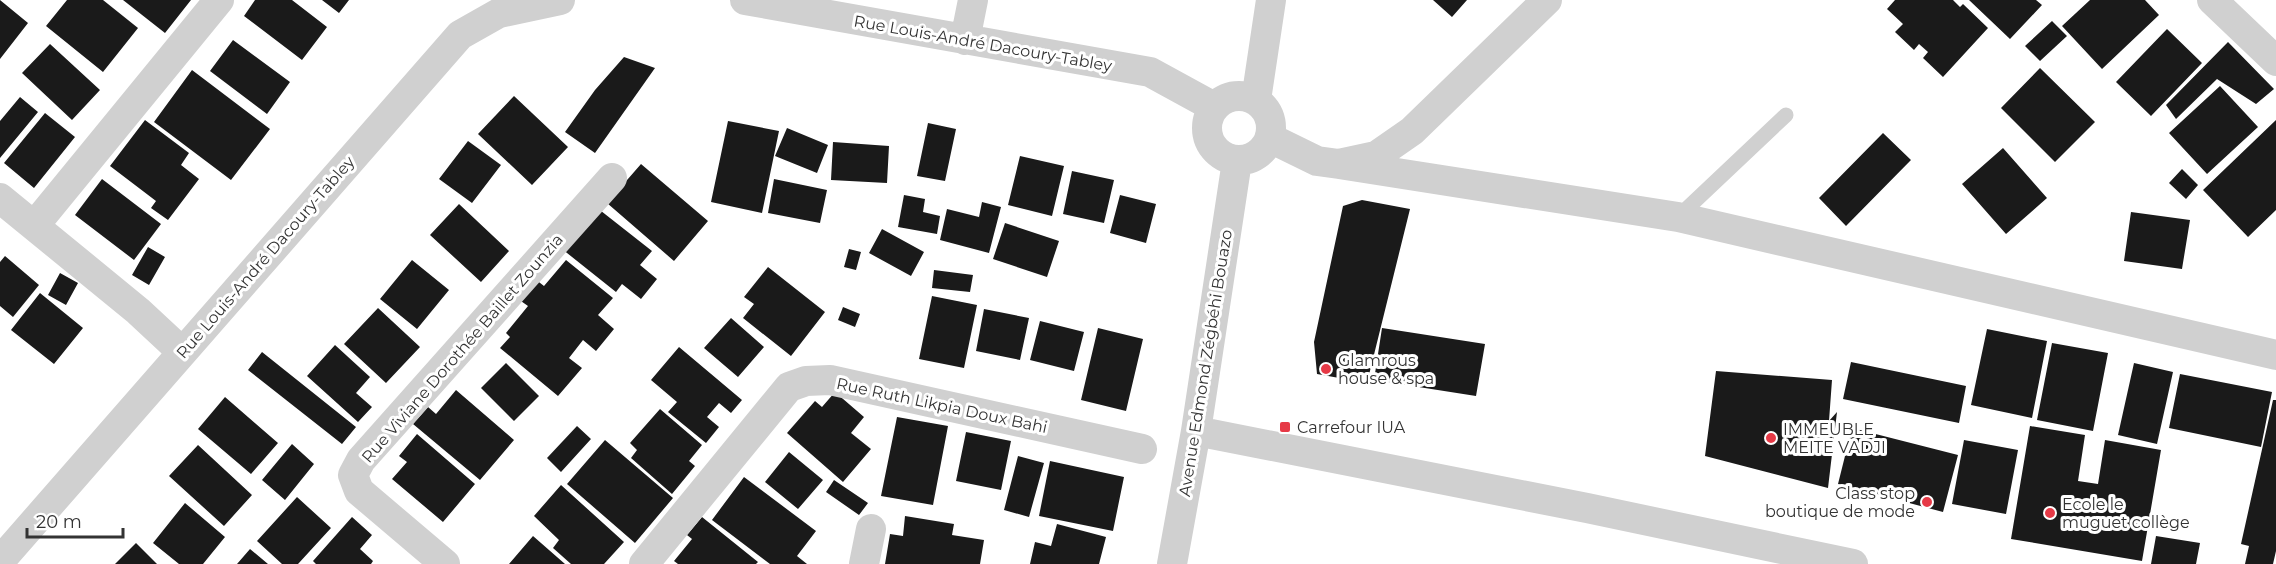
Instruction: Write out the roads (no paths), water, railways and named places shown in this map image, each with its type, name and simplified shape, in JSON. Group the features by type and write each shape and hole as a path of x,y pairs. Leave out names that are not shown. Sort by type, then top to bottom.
{"street":[{"path":"34,226 219,0"},
{"name":"Rue Louis-André Dacoury-Tabley","path":"0,561 181,351 460,35 499,13 560,0"},
{"name":"Rue Louis-André Dacoury-Tabley","path":"745,0 1150,72 1214,107"},
{"path":"965,40 973,0"},
{"path":"1256,100 1271,0"},
{"path":"1339,164 1376,156 1412,131 1547,0"},
{"path":"2212,0 2276,62"},
{"path":"1232,96 1256,100 1266,110 1271,123 1270,138 1262,150 1250,158 1238,161 1215,152 1209,141 1207,129 1208,117 1214,107 1232,96"},
{"path":"1270,138 1317,161 1678,217 2276,355"},
{"name":"Avenue Edmond Zégbéhi Bouazo","path":"1172,564 1196,431 1238,161"},
{"name":"Rue Viviane Dorothée Baillet Zounzia","path":"445,564 359,491 353,475 361,460 612,178"},
{"path":"0,198 138,311 181,351"},
{"name":"Rue Ruth Likpia Doux Bahi","path":"644,564 789,387 806,381 830,380 1142,449"},
{"path":"1196,431 1587,508 1837,562"},
{"path":"864,564 872,529"}],"lane":[{"path":"1678,217 1786,116"}],"place":[{"name":"Glamrous house & spa","path":"1326,369"},
{"name":"Carrefour IUA","path":"1285,427"},
{"name":"IMMEUBLE MEITE VADJI","path":"1771,438"},
{"name":"Class stop boutique de mode","path":"1927,502"},
{"name":"Ecole le muguet collège","path":"2050,513"}]}
